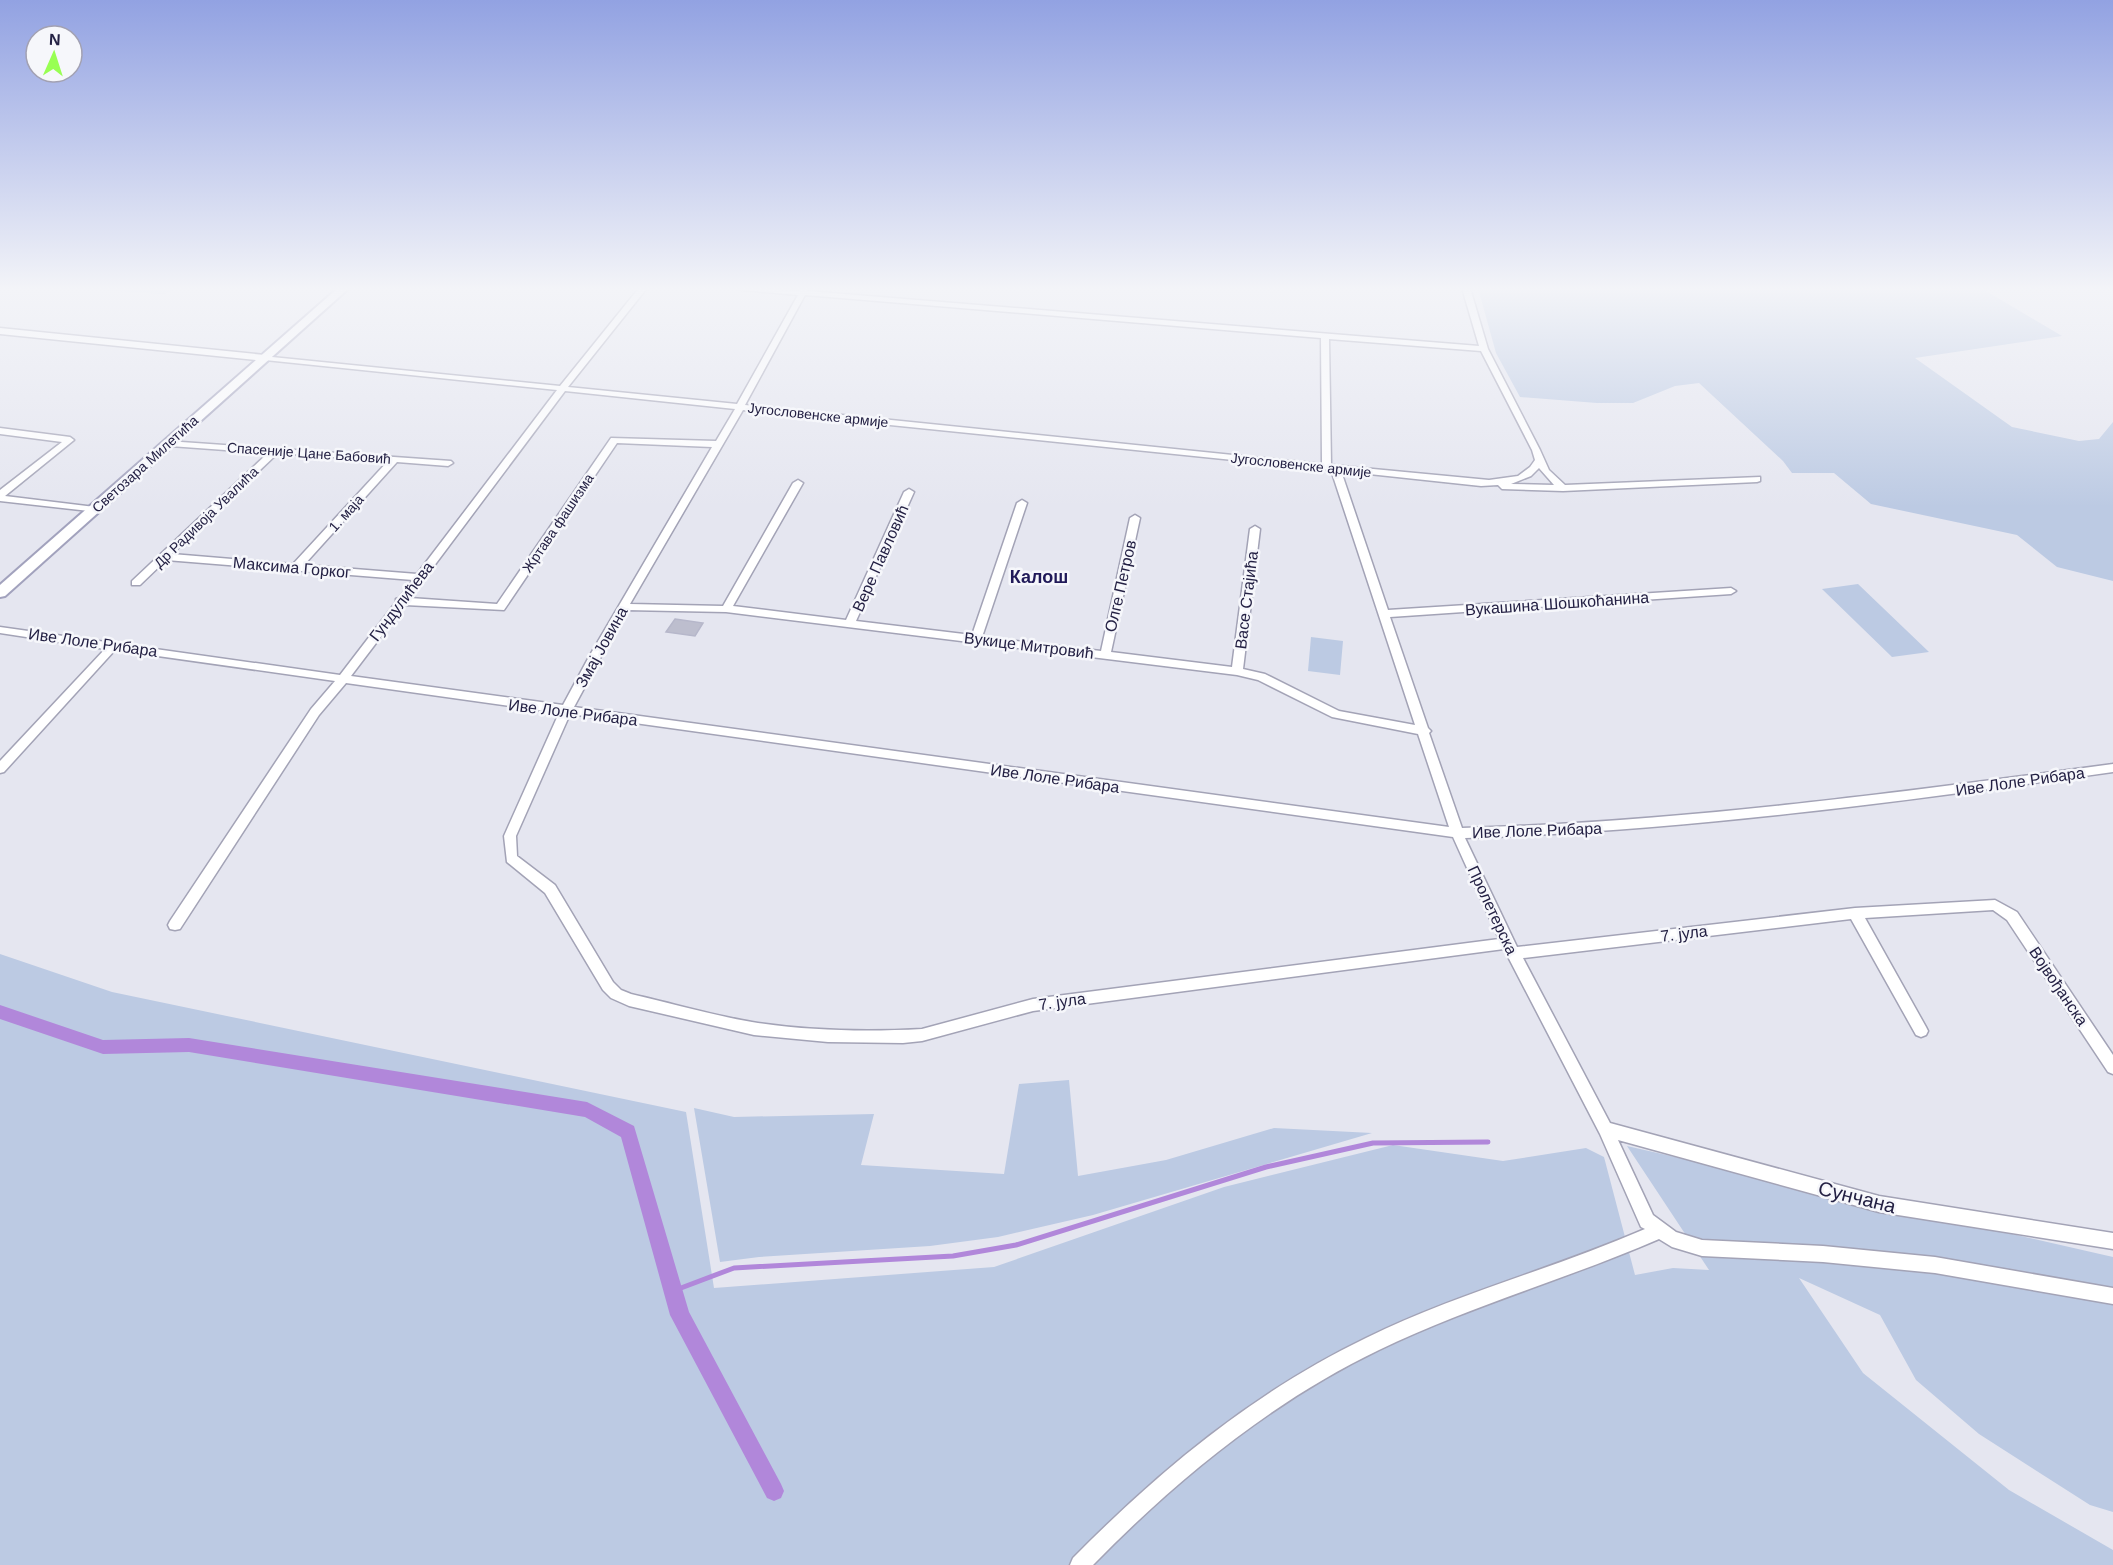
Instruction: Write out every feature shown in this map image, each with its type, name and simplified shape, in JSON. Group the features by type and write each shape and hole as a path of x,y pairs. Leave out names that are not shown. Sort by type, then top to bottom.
{"main road":[{"name":"Светозара Милетића","path":"0,593 262,361"}],"street":[{"name":"Југословенске армије","path":"293,361 1492,483 1520,488 1757,479"},
{"name":"Гундулићева","path":"175,925 315,712 585,361"},
{"name":"Змај Јовина","path":"621,997 608,986 550,889 516,863 510,853 510,836 567,711 622,607 765,361"},
{"name":"Пролетерска","path":"1326,361 1331,468 1425,731 1457,833 1510,948 1605,1129 1642,1211 1659,1231"},
{"path":"1490,361 1536,450 1538,462 1544,472 1563,488"},
{"path":"0,430 70,440 0,497"},
{"name":"Жртава фашизма","path":"400,601 500,608 614,440 716,444"},
{"name":"Спасеније Цане Бабовић","path":"170,443 448,463"},
{"name":"Др Радивоја Увалића","path":"136,583 276,450"},
{"name":"1. маја","path":"296,567 395,459"},
{"name":"Југословенске армије","path":"1492,483 1529,474 1538,462"},
{"path":"726,609 798,483"},
{"name":"Вере Павловић","path":"850,624 909,492"},
{"path":"0,497 95,510"},
{"path":"976,639 1022,503"},
{"name":"Олге Петров","path":"1105,655 1135,518"},
{"name":"Васе Стајића","path":"1237,671 1255,529"},
{"name":"Максима Горког","path":"165,557 419,577"},
{"name":"Вукашина Шошкоћанина","path":"1384,614 1731,591"},
{"name":"Вукице Митровић","path":"622,607 726,609 1237,671 1261,677 1336,714 1425,731"},
{"name":"Иве Лоле Рибара","path":"0,630 567,711 1457,833 1555,832 1864,802 2113,768"},
{"path":"0,769 114,645"},
{"name":"7. јула","path":"621,997 770,1031 848,1037 922,1035 1033,1005 1510,948 1855,913 1989,904 2002,907"},
{"name":"Војвођанска","path":"2002,907 2012,916 2113,1067"},
{"path":"1855,913 1921,1031"},
{"name":"Сунчана","path":"1605,1129 1879,1204 2113,1241"},
{"path":"1080,1565 1187,1465 1240,1422 1311,1377 1373,1343 1502,1291 1603,1257 1659,1231 1684,1245 1702,1248 1823,1254 1935,1265 2113,1296"}],"shaded area":[{"path":"1500,361 1919,361 2012,427 2079,441 2099,439 2113,422 2113,581 2057,567 2017,535 1871,504 1834,473 1792,473 1783,461 1699,383 1675,386 1633,403 1597,403 1520,397"},
{"path":"1858,584 1929,652 1892,657 1822,589"},
{"path":"1311,637 1343,641 1340,675 1308,671"},
{"path":"0,954 112,992 686,1112 714,1288 994,1267 1224,1187 1393,1145 1503,1161 1586,1148 1604,1157 1635,1275 1673,1268 1709,1270 1627,1146 2113,1257 2113,1512 2090,1505 1979,1434 1916,1380 1880,1315 1799,1278 1863,1373 2009,1490 2113,1550 2113,1565 0,1565"},
{"path":"1069,1080 1078,1176 1166,1160 1274,1128 1372,1133 1093,1215 998,1237 930,1246 759,1257 720,1262 694,1108 734,1117 874,1114 861,1165 1004,1174 1019,1084"}],"building":[{"path":"675,619 703,623 695,636 666,632"}],"waterway":[{"path":"0,1012 103,1047 189,1045 587,1110 628,1132 680,1315 774,1491"},
{"path":"673,1291 734,1268 953,1256 1016,1245 1266,1167 1373,1143 1488,1142"}],"district":[{"name":"Калош","path":"1039,577"}]}
